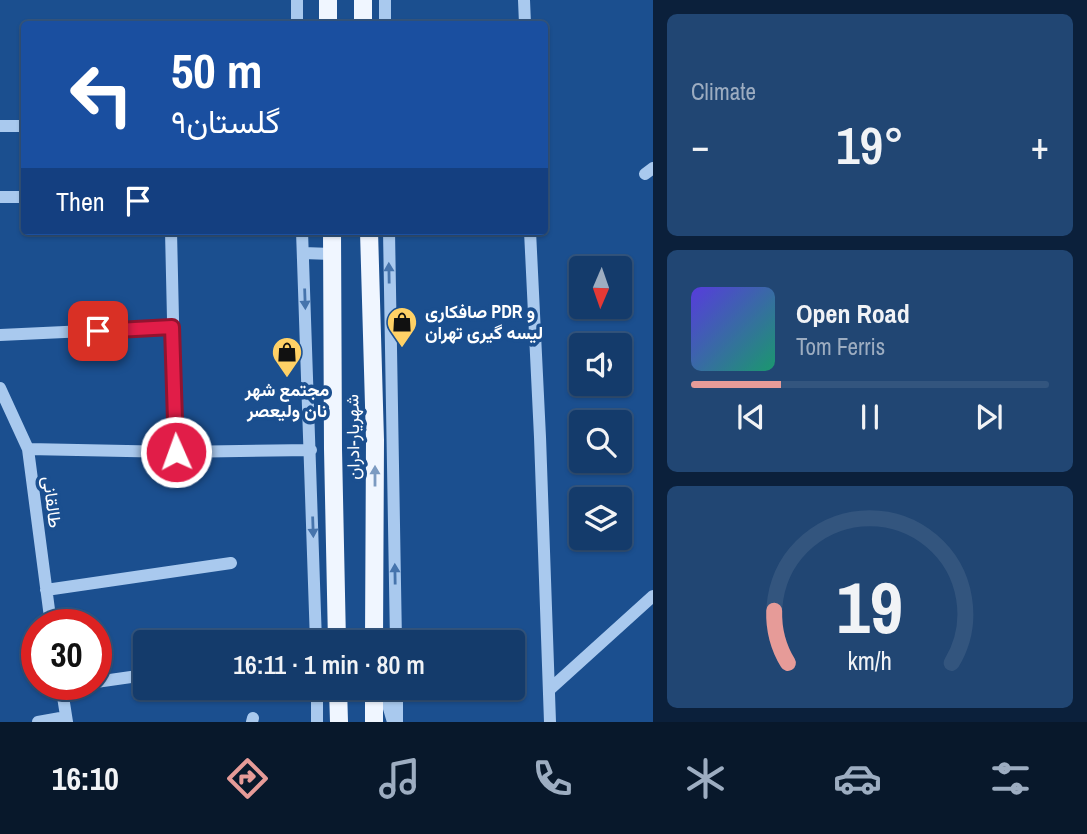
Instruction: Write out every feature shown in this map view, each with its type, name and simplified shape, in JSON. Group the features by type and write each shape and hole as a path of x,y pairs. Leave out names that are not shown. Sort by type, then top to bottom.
{"main road":[{"path":"328,0 328,21"},
{"path":"362,0 363,21"},
{"name":"شهریار-ادران","path":"331,235 337,630"},
{"name":"شهریار-ادران","path":"369,235 375,440 374,630"},
{"path":"338,700 339,722"},
{"path":"374,700 374,722"}],"street":[{"path":"297,0 297,21"},
{"path":"385,0 385,21"},
{"path":"524,0 524,21"},
{"path":"0,127 21,126"},
{"path":"0,197 21,197"},
{"path":"171,235 176,452"},
{"path":"302,235 316,630"},
{"path":"389,235 396,630"},
{"path":"530,235 550,722"},
{"path":"303,253 332,254"},
{"path":"0,335 172,327"},
{"name":"طالقانی","path":"0,388 28,449 49,609"},
{"path":"28,449 176,452 311,450"},
{"path":"46,590 232,563"},
{"path":"549,690 653,596"},
{"path":"112,680 133,677"},
{"path":"38,722 66,720 63,700"},
{"path":"317,700 317,722"},
{"path":"387,700 395,722"},
{"path":"395,722 396,700"}],"place":[{"name":"صافکاری PDR و لیسه گیری تهران","path":"402,349"},
{"name":"مجتمع شهر نان ولیعصر","path":"287,379"}],"route":[{"path":"98,331 172,327 176,452"}]}
